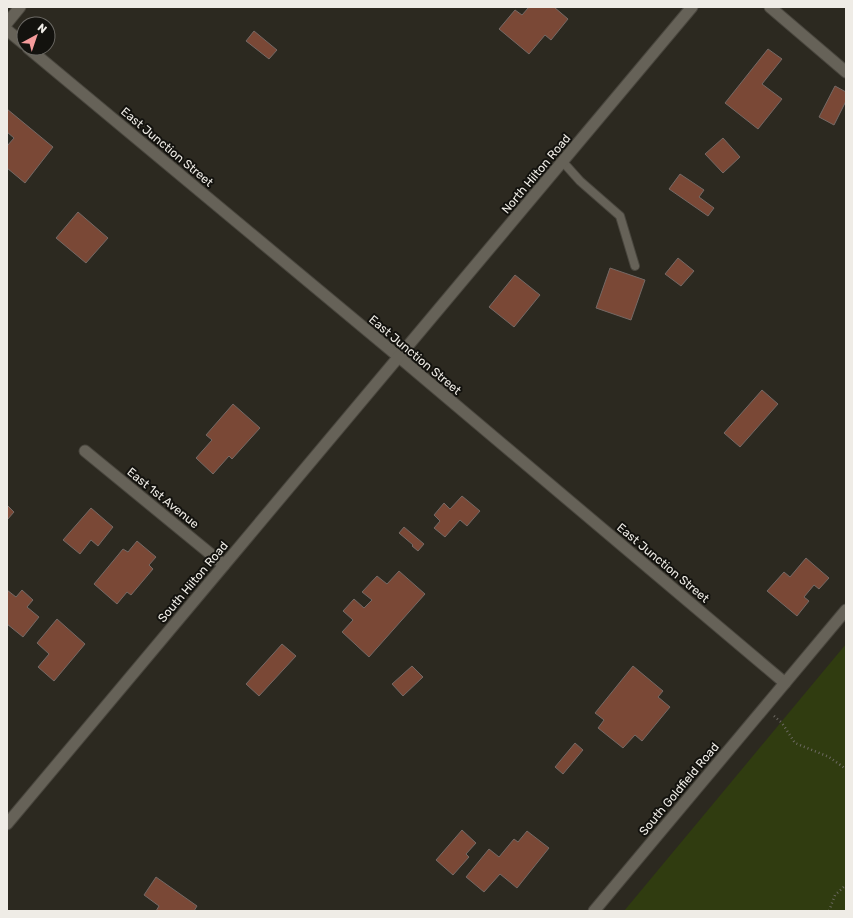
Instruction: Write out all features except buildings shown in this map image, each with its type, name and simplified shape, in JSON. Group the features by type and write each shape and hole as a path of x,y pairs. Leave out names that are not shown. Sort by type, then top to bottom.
{"street":[{"path":"7,23 20,7"},
{"name":"North Hilton Road","path":"399,357 692,7"},
{"path":"770,7 846,72"},
{"path":"7,30 16,37"},
{"name":"East Junction Street","path":"38,56 399,357 784,683"},
{"name":"South Hilton Road","path":"7,824 399,357"},
{"name":"East 1st Avenue","path":"85,451 224,565"},
{"name":"South Goldfield Road","path":"594,911 846,610"}],"lane":[{"path":"563,162 580,181 620,216 635,266"}],"path":[{"path":"764,708 782,723 795,743 829,757 846,769"},
{"path":"829,911 835,895 846,884"}],"green space":[{"path":"846,644 846,911 624,911"}]}
